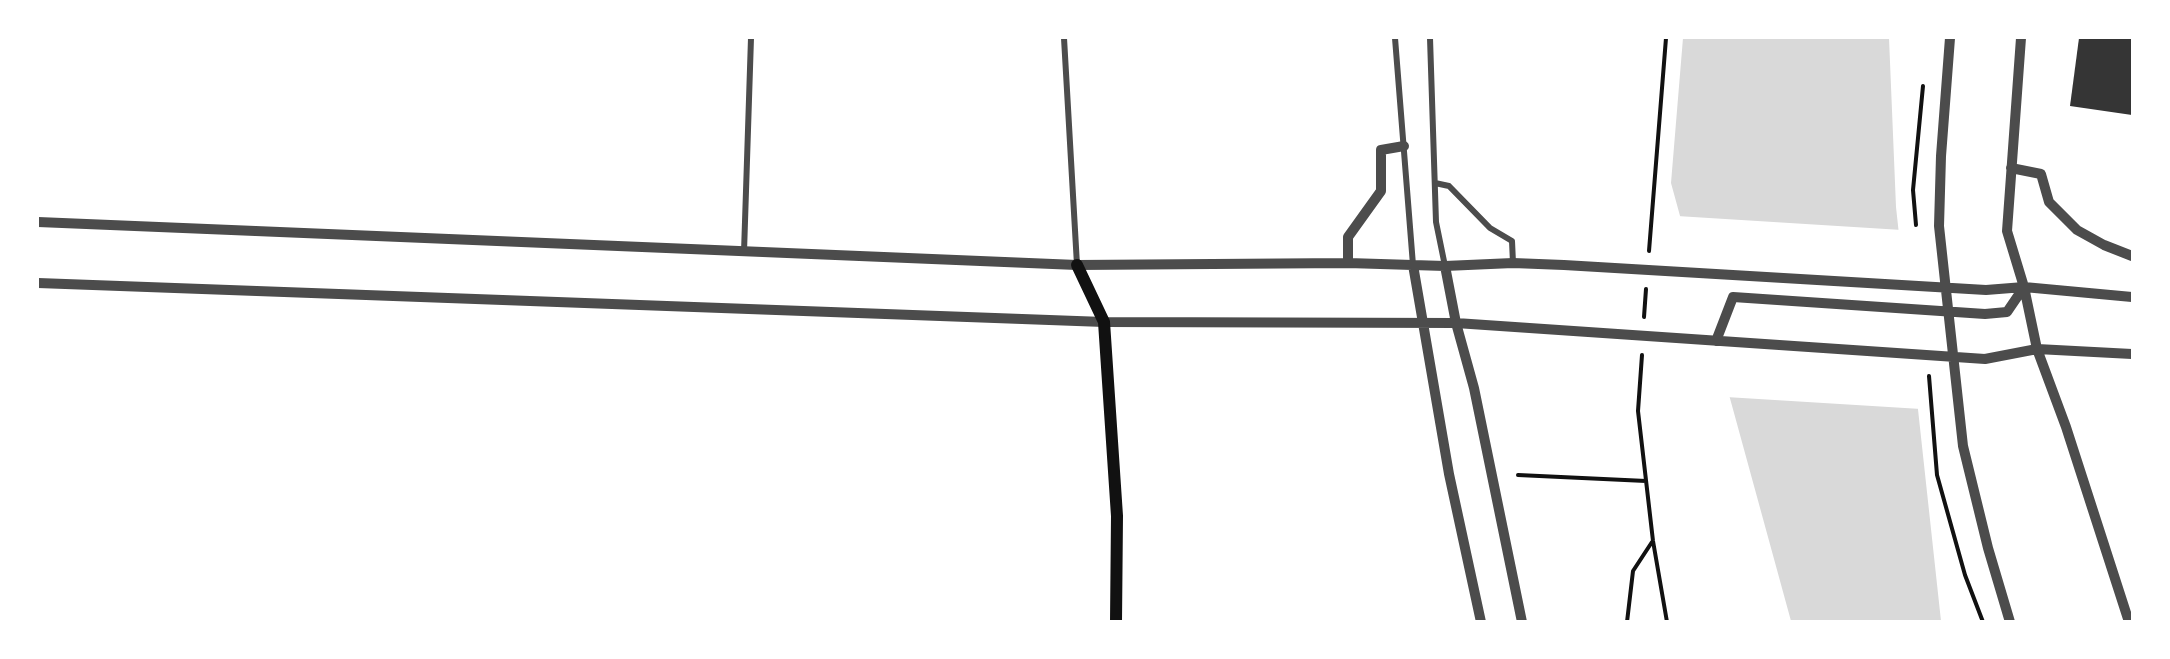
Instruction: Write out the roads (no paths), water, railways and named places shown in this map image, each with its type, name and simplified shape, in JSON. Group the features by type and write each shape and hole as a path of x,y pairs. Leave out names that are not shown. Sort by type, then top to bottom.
{"main road":[{"path":"1077,265 1104,322 1117,516 1116,621"}],"street":[{"path":"744,252 751,38"},
{"path":"1064,38 1077,265"},
{"path":"1395,38 1413,265 1449,474 1481,621"},
{"path":"1431,38 1436,222 1456,323 1474,388 1522,621"},
{"path":"1950,38 1941,156 1940,225 1963,446 1988,548 2010,621"},
{"path":"2021,38 2007,231 2024,287 2037,349 2066,427 2129,621"},
{"path":"1348,264 1348,237 1381,191 1381,150 1404,146"},
{"path":"2011,168 2041,174 2049,202 2077,230 2104,245 2133,256"},
{"path":"1435,183 1449,186 1490,228 1512,241 1513,263"},
{"path":"38,222 1077,265 1445,266 1513,263 1986,290 2024,287 2133,297"},
{"path":"38,283 1104,322 1456,323 1985,359 2037,349 2133,354"},
{"path":"1716,342 1733,297 1985,314 2007,312 2024,287"}]}
